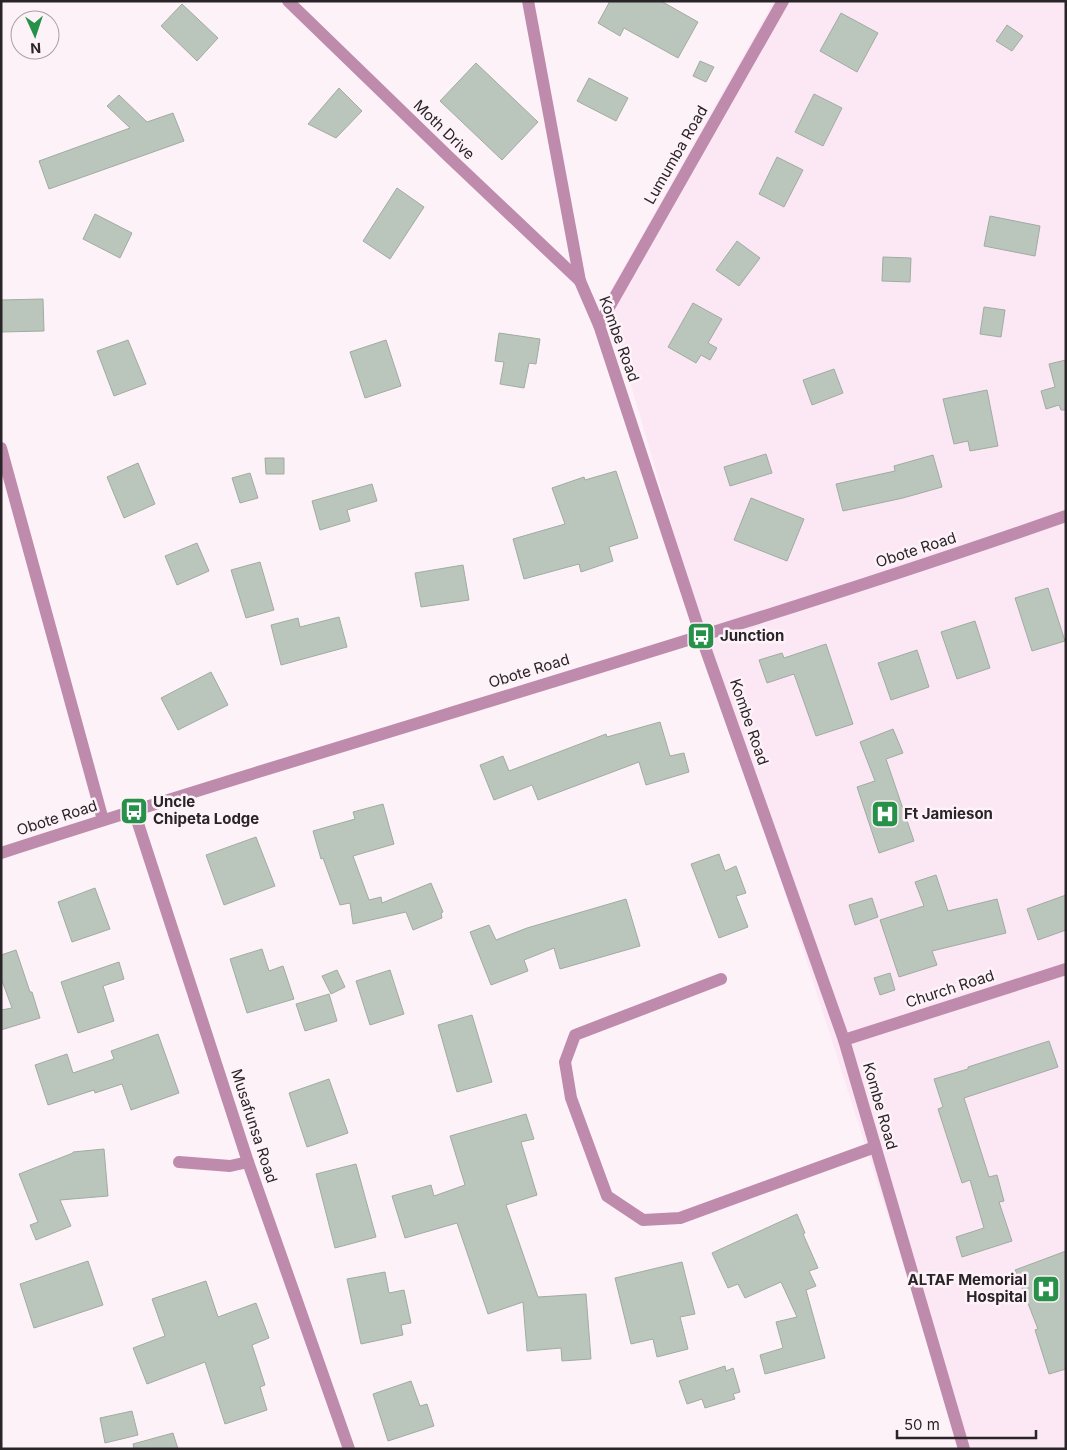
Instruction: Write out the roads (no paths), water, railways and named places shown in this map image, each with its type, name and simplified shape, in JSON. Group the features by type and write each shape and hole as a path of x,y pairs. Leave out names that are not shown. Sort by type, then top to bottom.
{"street":[{"name":"Moth Drive","path":"288,1 580,281"},
{"name":"Kombe Road","path":"528,1 580,281 598,325 701,636 844,1040 964,1449"},
{"name":"Lumumba Road","path":"598,325 783,1"},
{"path":"1,448 103,820"},
{"name":"Obote Road","path":"1,853 637,654 701,636 962,552 1066,516"},
{"name":"Musafunsa Road","path":"134,811 248,1162 348,1449"},
{"name":"Church Road","path":"844,1040 1066,969"},
{"path":"722,979 576,1035 565,1062 571,1098 607,1196 643,1220 680,1218 875,1147"},
{"path":"179,1162 230,1166 248,1162"}],"place":[{"name":"Junction","path":"701,636"},
{"name":"Uncle Chipeta Lodge","path":"134,811"},
{"name":"Ft Jamieson","path":"885,814"},
{"name":"ALTAF Memorial Hospital","path":"1046,1289"}]}
